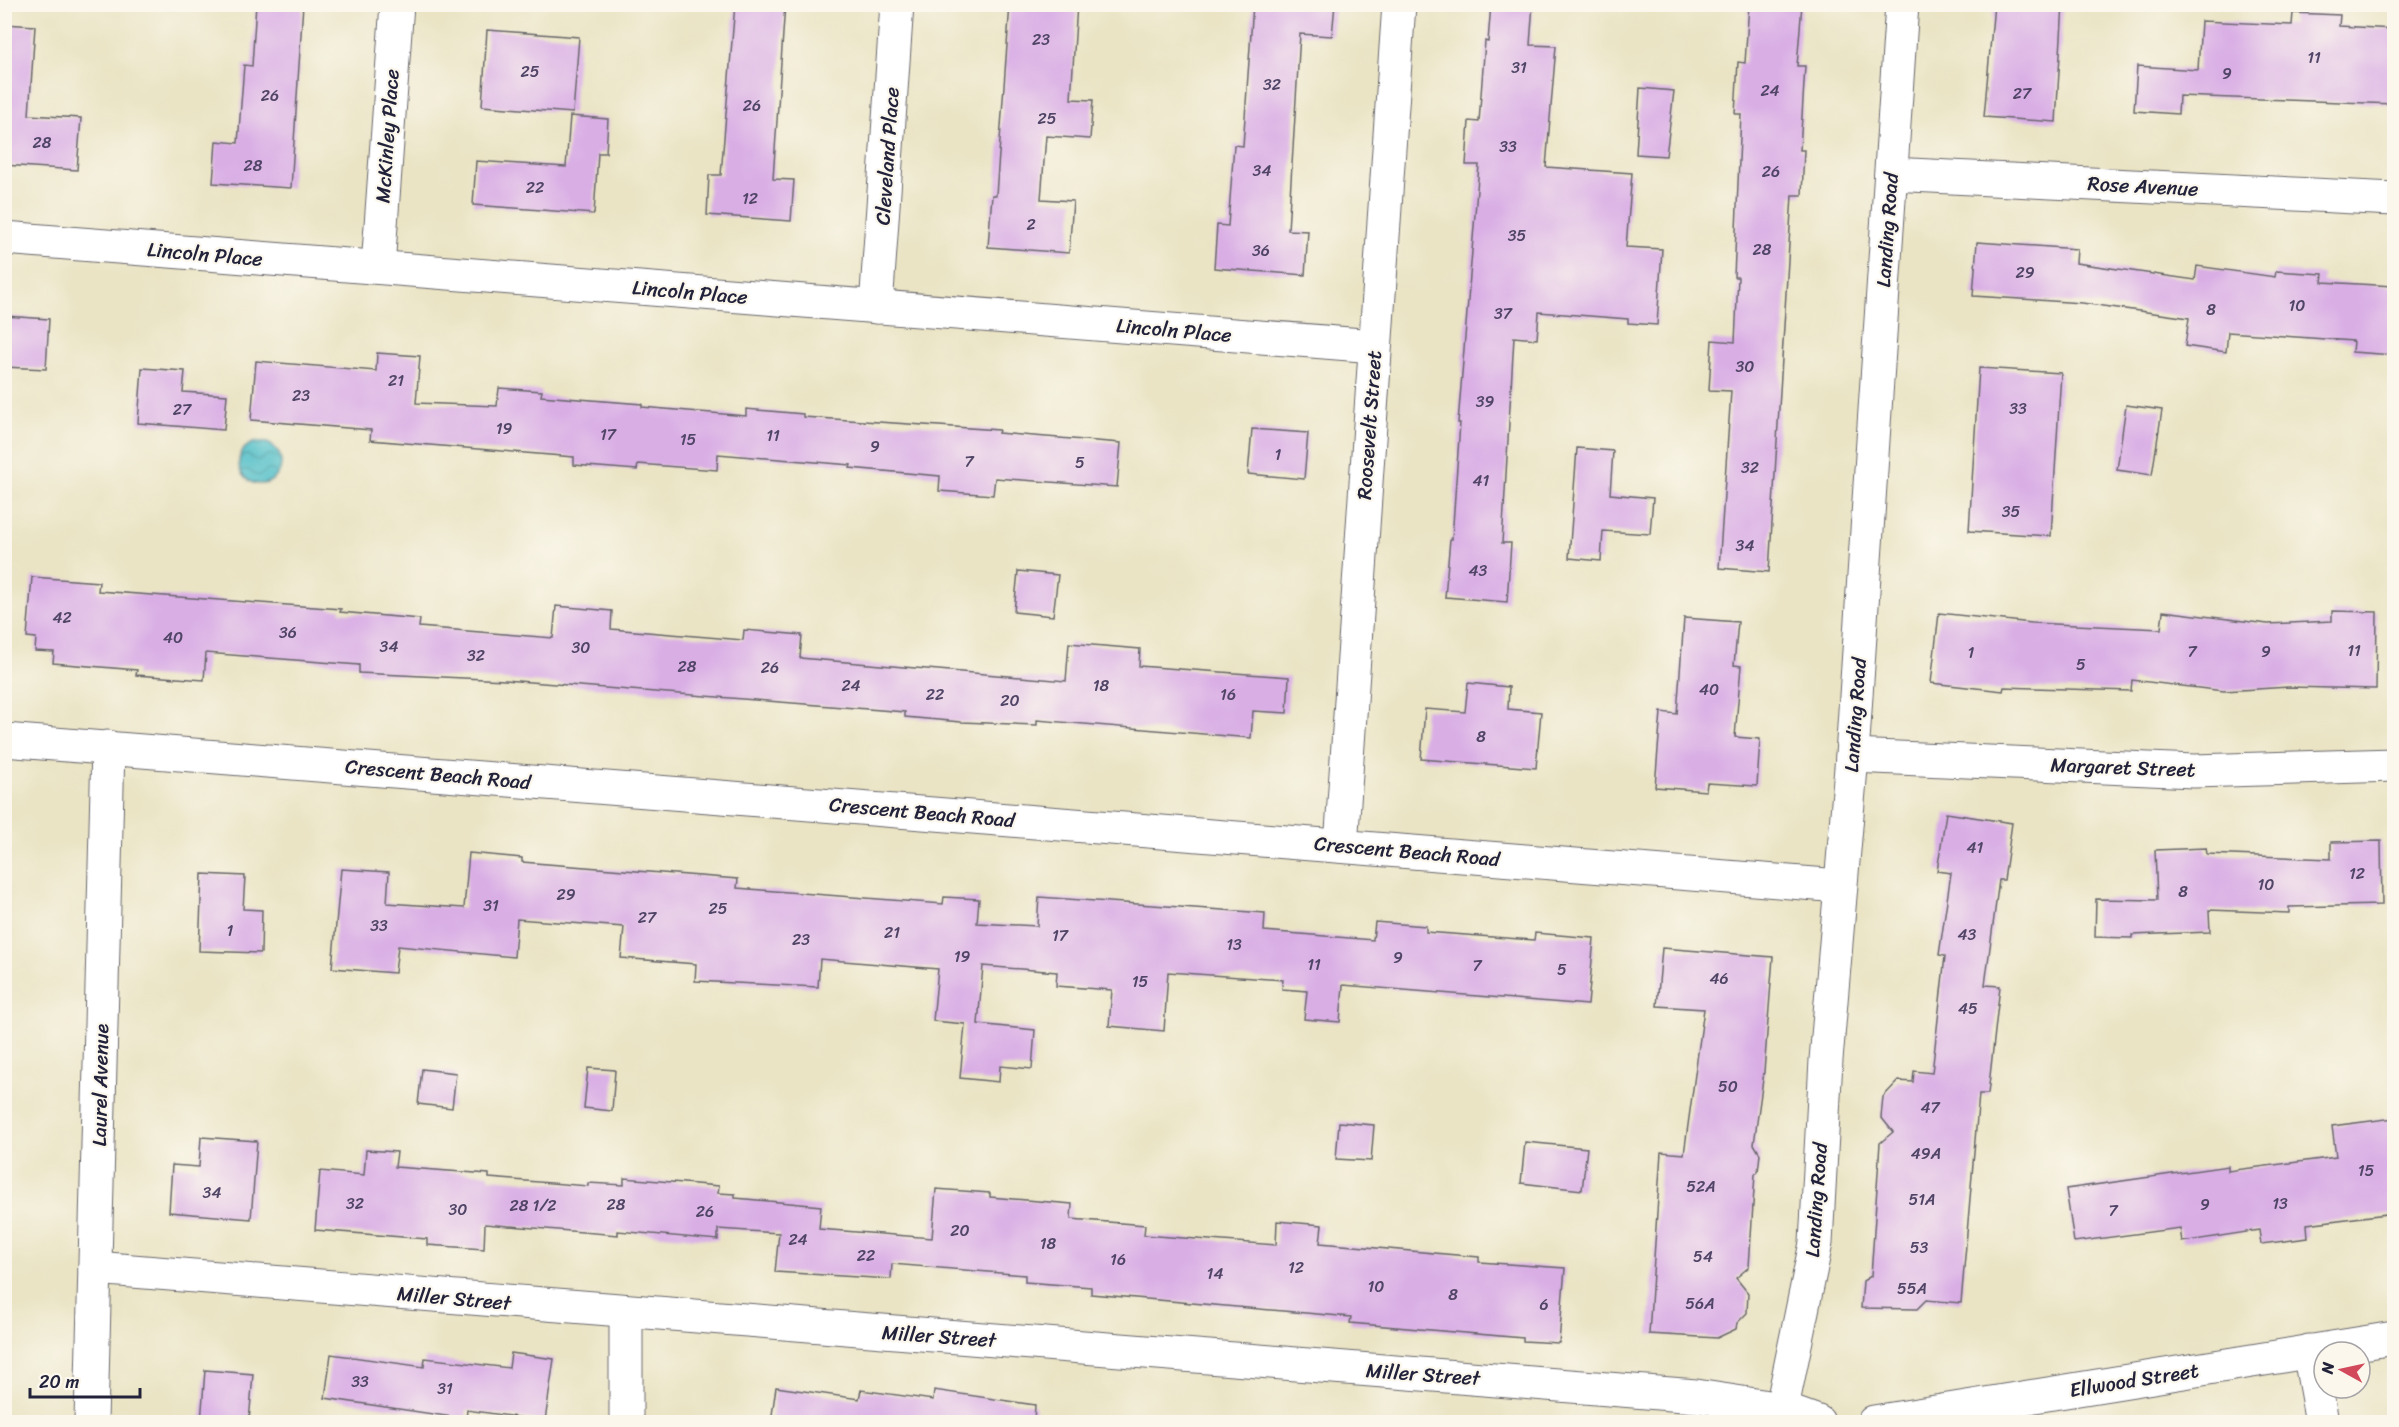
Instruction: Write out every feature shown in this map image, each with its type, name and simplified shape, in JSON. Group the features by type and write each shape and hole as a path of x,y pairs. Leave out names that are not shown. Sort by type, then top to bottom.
{"street":[{"name":"McKinley Place","path":"378,267 397,4"},
{"name":"Cleveland Place","path":"876,307 897,4"},
{"name":"Roosevelt Street","path":"1341,846 1399,4"},
{"name":"Landing Road","path":"1780,1416 1816,1244 1820,1149 1852,756 1902,4"},
{"name":"Rose Avenue","path":"1891,174 2394,199"},
{"name":"Lincoln Place","path":"4,238 1375,346"},
{"name":"Crescent Beach Road","path":"4,740 1840,886"},
{"name":"Laurel Avenue","path":"91,1422 108,747"},
{"name":"Margaret Street","path":"1852,756 2194,771 2394,765"},
{"name":"Miller Street","path":"95,1268 626,1312 1608,1388 1696,1396 1780,1416"},
{"path":"626,1312 626,1422"},
{"name":"Ellwood Street","path":"1874,1422 2394,1338"},
{"path":"2309,1351 2322,1422"},
{"path":"1780,1416 1818,1422"}],"water":[{"path":"260,442 268,443 275,448 280,455 280,471 275,478 268,483 260,484 252,483 245,478 240,471 239,463 240,455 245,448 252,443"}],"building":[{"path":"256,4 303,4 291,188 213,183 216,141 238,143 244,65 252,66"},
{"path":"735,4 785,4 773,179 794,180 791,221 707,215 709,175 721,175"},
{"path":"1010,4 1077,4 1071,99 1093,100 1090,139 1046,136 1041,199 1073,201 1069,253 988,247 992,195 996,195"},
{"path":"1253,4 1335,4 1332,36 1300,34 1288,230 1308,231 1305,275 1214,268 1217,225 1228,226 1234,145 1243,146"},
{"path":"1491,4 1533,4 1530,45 1556,46 1546,167 1632,173 1626,247 1662,249 1657,325 1628,323 1628,319 1539,312 1537,339 1514,337 1502,543 1511,543 1507,602 1445,597 1450,539 1452,539 1460,423 1458,423 1479,165 1466,165 1469,121 1479,122 1485,41 1488,42"},
{"path":"1749,4 1802,4 1797,66 1805,66 1800,150 1804,150 1802,195 1792,195 1769,572 1719,568 1731,391 1709,390 1712,340 1735,342 1738,277 1734,277 1741,114 1735,114 1738,62 1745,63"},
{"path":"1994,4 2063,4 2056,122 1984,117"},
{"path":"2293,13 2340,15 2339,26 2394,29 2394,104 2179,96 2178,114 2134,111 2137,66 2198,70 2201,21 2292,25"},
{"path":"4,24 35,26 29,115 81,118 77,170 4,165"},
{"path":"487,30 579,37 573,113 482,106"},
{"path":"1640,88 1674,91 1666,156 1636,154"},
{"path":"570,116 608,119 606,153 598,153 594,214 473,205 476,161 566,167"},
{"path":"1977,242 2077,249 2076,263 2195,280 2197,266 2275,277 2276,271 2323,274 2322,282 2394,286 2394,355 2352,352 2353,341 2228,332 2226,352 2185,346 2189,318 2082,303 1973,296"},
{"path":"4,316 49,319 46,369 4,367"},
{"path":"377,353 420,356 416,403 497,406 499,388 542,391 541,396 642,404 642,407 746,416 746,409 803,414 803,417 999,430 998,433 1121,443 1117,487 995,478 993,495 939,491 940,476 850,468 851,465 718,454 717,470 638,464 637,470 574,465 574,457 370,440 371,430 251,420 256,361 376,371"},
{"path":"142,368 185,371 183,392 227,395 224,430 138,423"},
{"path":"1979,368 2061,373 2051,536 1969,531"},
{"path":"2126,405 2162,410 2152,475 2117,470"},
{"path":"1252,429 1308,433 1304,479 1248,474"},
{"path":"1577,448 1613,451 1610,494 1653,498 1650,534 1603,531 1601,561 1569,558"},
{"path":"1018,571 1058,575 1053,616 1014,612"},
{"path":"32,577 99,582 98,591 341,609 340,612 420,619 419,627 553,638 556,606 612,611 611,629 743,640 744,630 802,635 800,658 1066,681 1069,643 1140,649 1139,666 1289,677 1287,713 1253,711 1251,738 1037,720 1037,725 961,722 905,717 905,712 505,680 359,673 359,665 206,653 204,680 136,675 137,670 53,663 54,652 35,651 36,638 27,637"},
{"path":"2163,611 2268,624 2332,621 2332,611 2377,612 2376,689 2289,687 2224,691 2132,680 2131,691 2004,687 2003,691 1931,683 1939,613 2032,623 2161,629"},
{"path":"1684,618 1738,622 1734,665 1741,666 1735,737 1760,739 1757,786 1707,783 1706,791 1655,787 1661,712 1677,714"},
{"path":"1468,683 1509,687 1508,709 1541,712 1536,768 1421,759 1425,709 1465,712"},
{"path":"1946,813 2012,823 2004,880 1999,880 1985,985 2000,986 1988,1094 1979,1094 1961,1303 1926,1300 1917,1309 1861,1308 1863,1281 1871,1276 1880,1143 1893,1132 1881,1117 1883,1097 1898,1081 1913,1082 1914,1071 1932,1073 1945,956 1939,955 1951,873 1937,871"},
{"path":"2381,841 2382,905 2289,907 2289,913 2209,910 2210,932 2132,935 2132,938 2095,937 2096,899 2157,900 2155,850 2206,848 2207,854 2331,859 2331,842"},
{"path":"469,853 522,858 522,862 738,879 737,888 943,904 944,897 979,899 977,923 1037,926 1039,897 1265,913 1264,931 1373,940 1375,922 1426,926 1426,932 1534,940 1535,933 1594,938 1588,1005 1343,985 1340,1022 1304,1019 1307,991 1282,989 1283,980 1168,972 1164,1031 1109,1026 1112,990 1056,986 1057,972 983,966 978,1024 1035,1030 1032,1069 1000,1066 999,1082 960,1078 965,1024 933,1021 938,969 820,959 818,987 695,981 696,964 621,958 624,927 517,919 514,957 398,946 395,973 332,968 341,869 389,872 387,903 464,908"},
{"path":"202,874 245,876 243,909 262,910 261,953 199,951"},
{"path":"1662,948 1773,957 1764,1072 1754,1144 1760,1154 1758,1172 1755,1174 1749,1267 1736,1278 1748,1293 1747,1313 1737,1323 1736,1329 1717,1338 1649,1334 1661,1152 1684,1154 1704,1009 1657,1006"},
{"path":"588,1068 615,1070 612,1111 584,1108"},
{"path":"422,1069 456,1073 452,1108 418,1104"},
{"path":"2394,1118 2394,1213 2307,1224 2308,1238 2261,1244 2259,1230 2182,1242 2180,1228 2074,1242 2066,1189 2228,1166 2228,1171 2336,1157 2332,1126"},
{"path":"1339,1122 1374,1125 1371,1161 1336,1159"},
{"path":"201,1137 257,1141 251,1219 169,1212 172,1165 199,1167"},
{"path":"1525,1142 1587,1148 1582,1190 1521,1183"},
{"path":"366,1150 397,1152 395,1167 489,1174 489,1178 588,1186 588,1183 624,1185 624,1178 719,1186 718,1193 735,1194 735,1198 821,1206 819,1229 932,1238 936,1189 990,1193 990,1197 1072,1204 1071,1219 1145,1225 1144,1235 1276,1245 1277,1221 1322,1225 1320,1243 1479,1257 1479,1262 1565,1268 1559,1343 1350,1323 1351,1317 1091,1294 1091,1287 1025,1282 1025,1275 892,1264 891,1279 775,1272 779,1233 718,1229 718,1240 618,1231 618,1235 485,1224 484,1249 427,1245 427,1239 315,1230 320,1171 364,1175"},
{"path":"511,1353 554,1359 545,1421 467,1410 466,1419 325,1398 331,1354 424,1367 425,1358 509,1368"},
{"path":"205,1370 253,1374 249,1422 201,1422"},
{"path":"776,1387 859,1399 861,1390 933,1400 934,1390 1035,1405 1034,1422 771,1422"}]}
